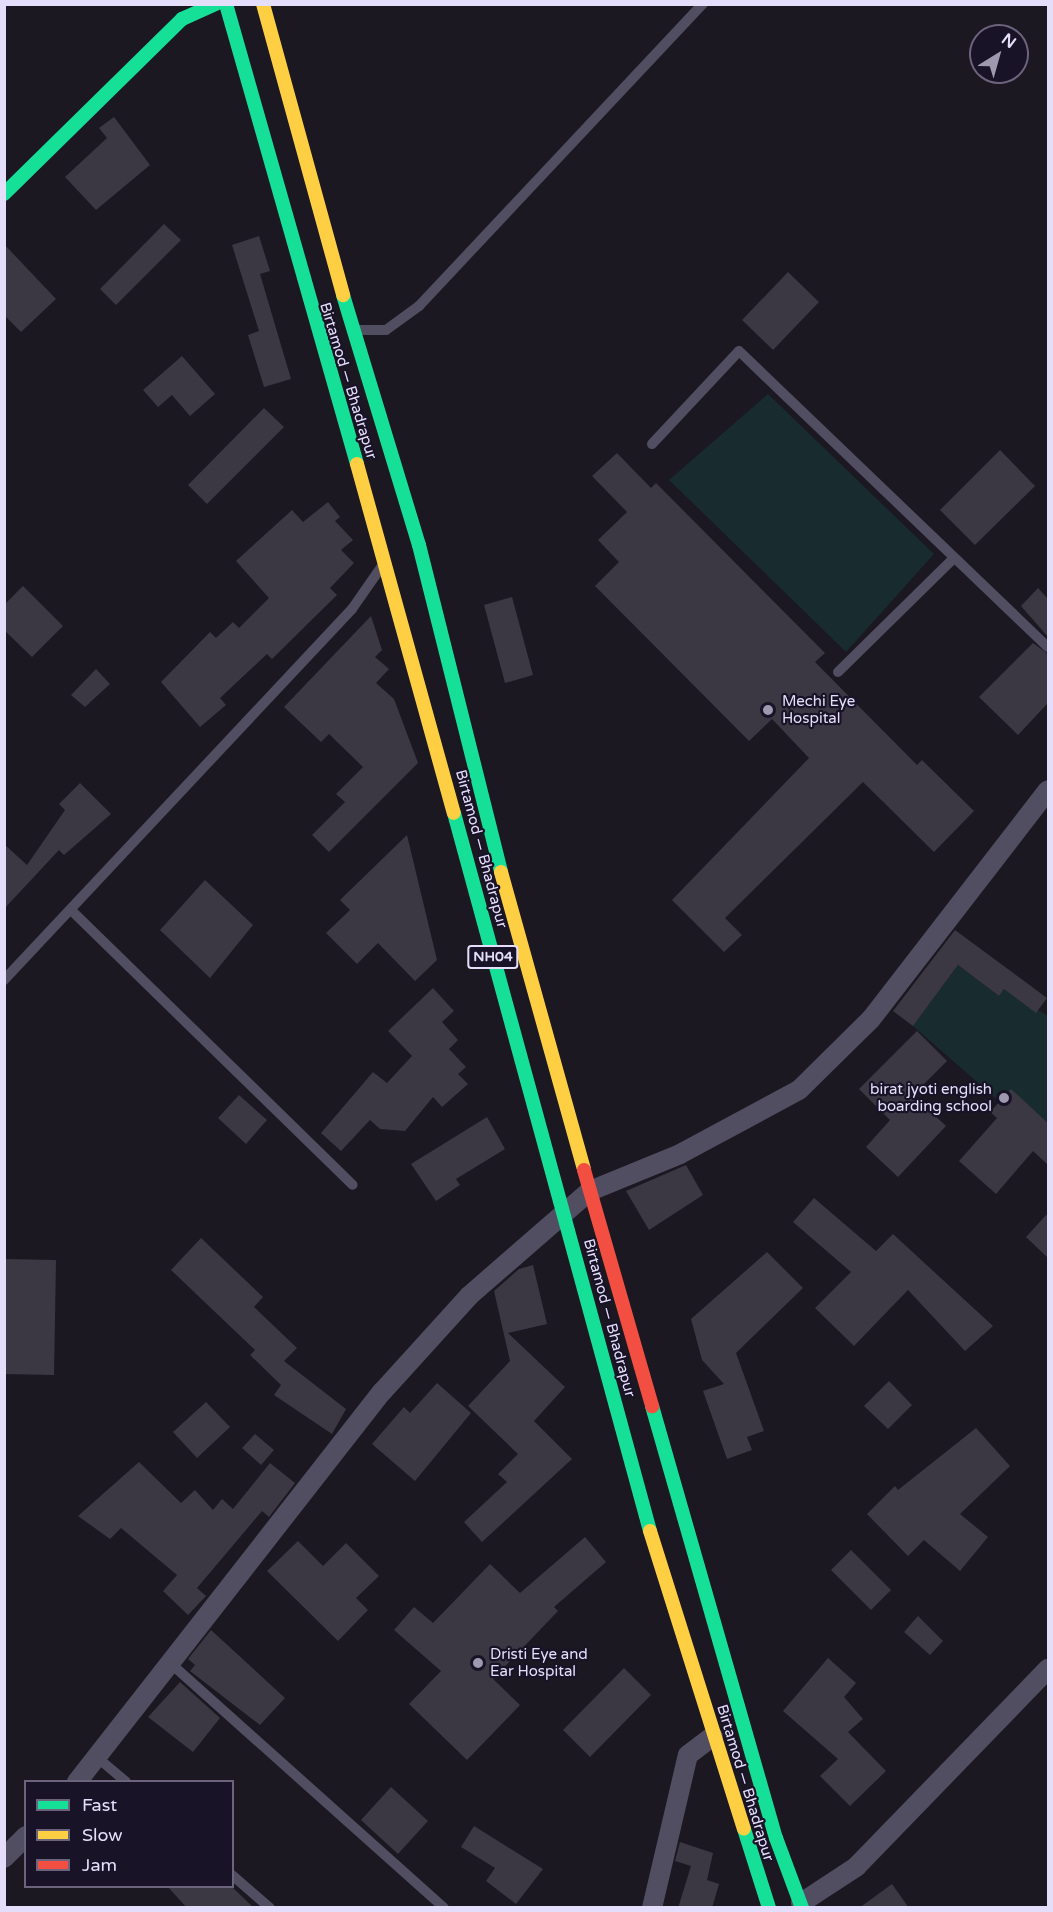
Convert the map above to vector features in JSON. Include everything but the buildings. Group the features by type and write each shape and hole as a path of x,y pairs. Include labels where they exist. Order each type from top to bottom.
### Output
{"main road":[{"path":"4,194 182,19 216,4"},
{"name":"Birtamod — Bhadrapur","path":"226,4 385,561 564,1217 694,1674 769,1908"},
{"name":"Birtamod — Bhadrapur","path":"263,4 352,330 419,545 467,748 590,1191 725,1662 802,1905"},
{"path":"437,751 467,748"},
{"path":"694,1674 725,1662"}],"street":[{"path":"79,1780 99,1759 168,1661 382,1392 469,1296 564,1217 590,1191 680,1154 799,1090 871,1019 1048,790"},
{"path":"802,1905 856,1868 1048,1669"},
{"path":"652,1908 688,1755 713,1736"},
{"path":"4,1858 24,1838"}],"lane":[{"path":"352,330 386,330 419,306 703,4"},
{"path":"652,444 739,351 953,559 1048,647"},
{"path":"838,672 953,559"},
{"path":"4,980 72,911 352,609 385,561"},
{"path":"72,911 353,1185"},
{"path":"168,1661 444,1908"},
{"path":"99,1759 124,1780"},
{"path":"234,1877 270,1908"}],"green space":[{"path":"768,394 934,554 846,652 669,480"},
{"path":"958,965 999,996 1004,989 1048,1016 1048,1123 1011,1090 1000,1102 913,1026"}],"traffic: fast":[{"path":"4,194 182,19 216,4"},
{"path":"226,4 357,464"},
{"path":"343,295 419,545 501,872"},
{"path":"454,813 650,1531"},
{"path":"652,1406 776,1838 802,1908"},
{"path":"744,1829 769,1908"}],"traffic: slow":[{"path":"263,4 343,295"},
{"path":"357,464 454,813"},
{"path":"501,872 584,1170"},
{"path":"650,1531 744,1829"}],"traffic: jam":[{"path":"584,1170 652,1406"}],"place":[{"name":"Mechi Eye Hospital","path":"768,710"},
{"name":"birat jyoti english boarding school","path":"1004,1098"},
{"name":"Dristi Eye and Ear Hospital","path":"478,1663"}]}
